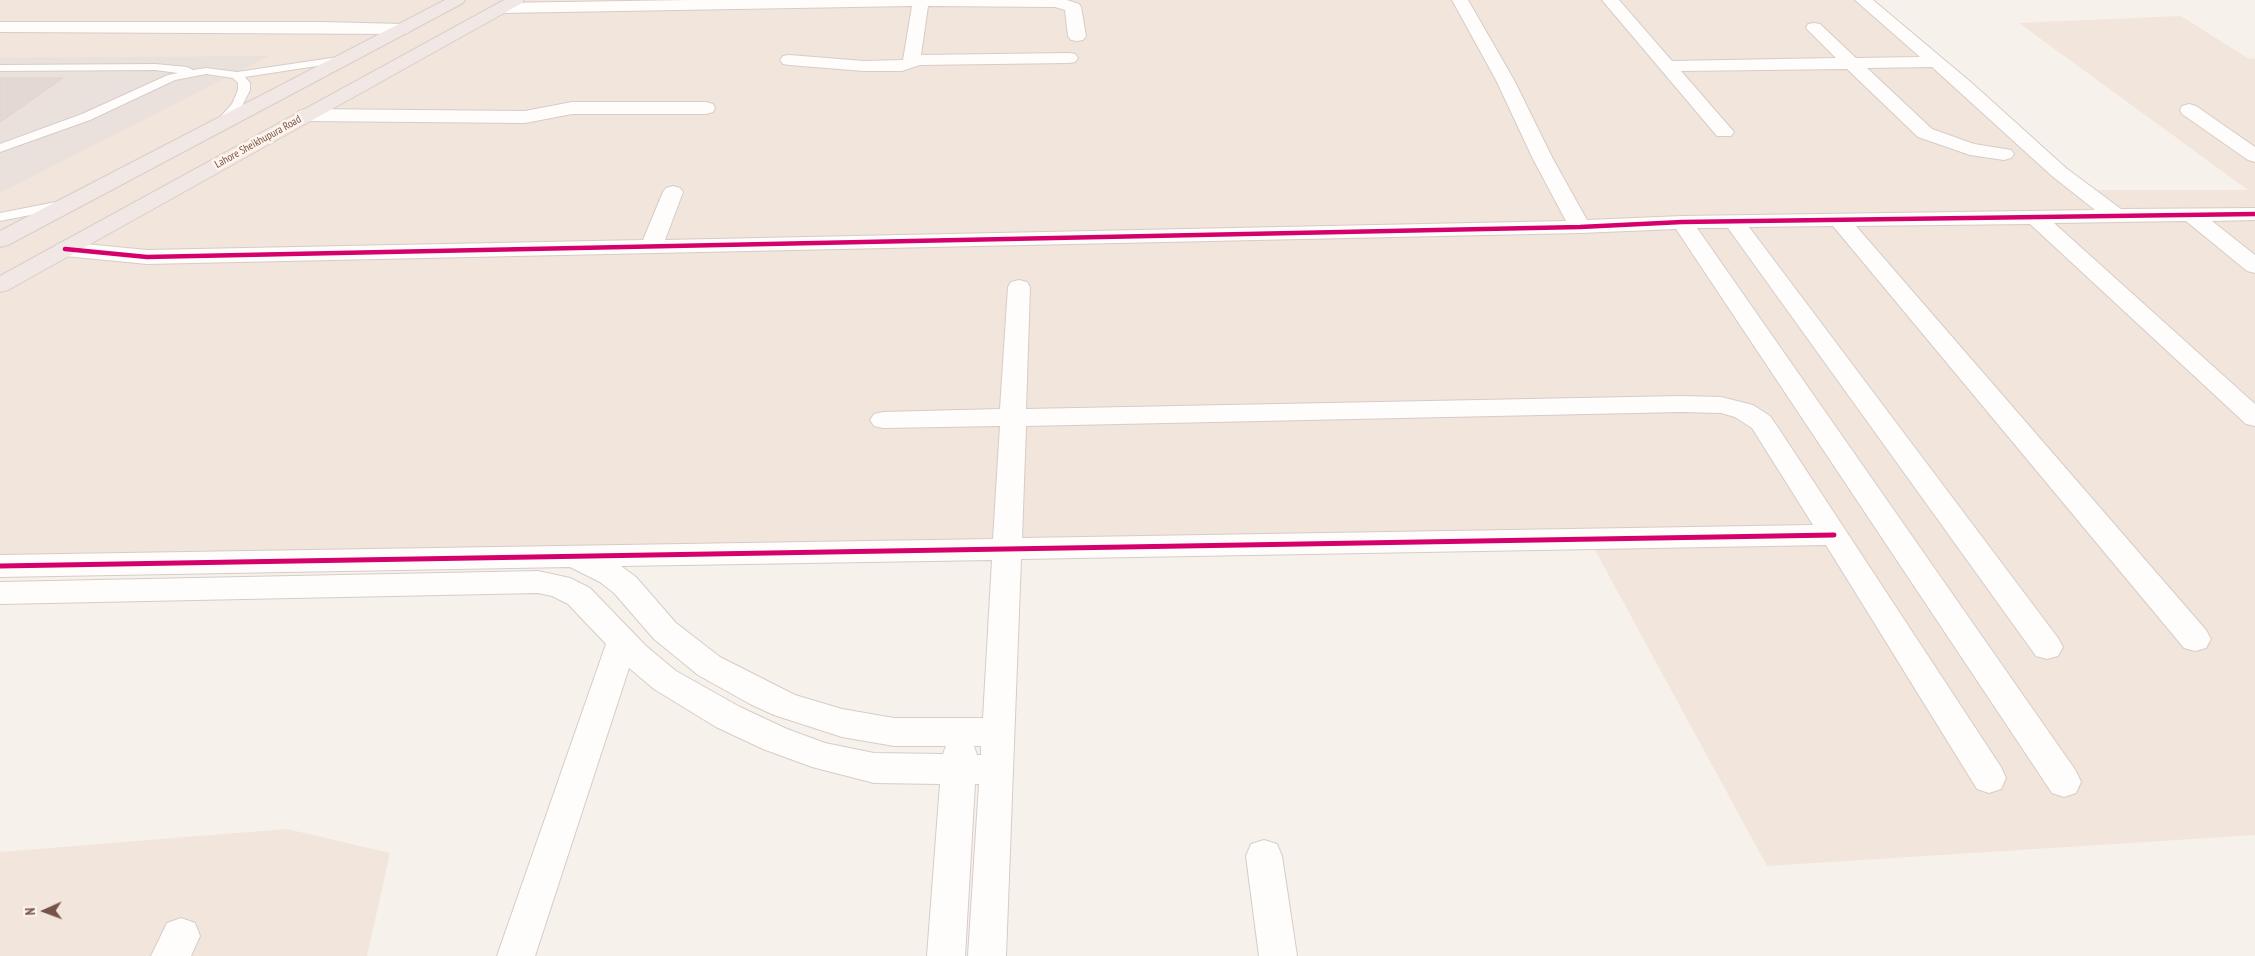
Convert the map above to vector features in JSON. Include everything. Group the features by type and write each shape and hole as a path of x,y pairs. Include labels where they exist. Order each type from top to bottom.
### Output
{"highway":[{"path":"0,240 457,0"},
{"name":"Lahore Sheikhupura Road","path":"0,285 508,4"}],"street":[{"path":"1460,0 1505,80 1543,160 1580,227"},
{"path":"1610,0 1665,66 1724,132"},
{"path":"1863,0 2059,172 2115,215"},
{"path":"911,62 921,2"},
{"path":"508,4 921,2 1067,4 1073,7 1077,36"},
{"path":"0,27 323,27 402,29"},
{"path":"1814,28 1928,135 1970,148 2004,154"},
{"path":"789,60 846,63 864,66 902,66 911,62 1069,58"},
{"path":"1665,66 1935,62"},
{"path":"306,115 525,116 572,108 706,108"},
{"path":"2189,110 2255,156"},
{"path":"650,247 673,192"},
{"path":"65,249 147,257 1580,227 1682,222 1735,223 2255,214"},
{"path":"2192,216 2255,266"},
{"path":"2035,217 2255,418"},
{"path":"1839,220 2195,639"},
{"path":"1682,222 2064,782"},
{"path":"1735,223 2047,647"},
{"path":"986,956 999,732 1019,287"},
{"path":"883,420 1013,415 1720,405 1744,411 1761,422 1989,778"},
{"path":"0,566 1834,535"},
{"path":"573,556 594,564 625,585 664,631 709,666 762,695 818,716 867,729 904,733 999,732"},
{"path":"0,593 538,582 559,586 579,596 622,642 665,680 728,717 796,748 845,763 874,768 959,771 997,770"},
{"path":"516,956 622,642"},
{"path":"946,956 961,733"},
{"path":"1264,856 1278,956"}],"lane":[{"path":"0,68 174,68 237,75 345,59"},
{"path":"0,148 86,117 167,80 197,72"},
{"path":"219,125 232,112 244,90 244,83 237,75"},
{"path":"0,217 72,203"}],"shaded area":[{"path":"0,0 1867,0 2080,190 2248,190 2019,23 2181,16 2249,59 2255,58 2255,835 1767,866 1589,539 0,566"},
{"path":"269,56 0,193 0,58"},
{"path":"287,829 390,853 367,956 0,956 0,852"}],"building":[{"path":"0,78 63,78 0,122"}],"cycle path":[{"path":"65,249 147,257 1580,227 1682,222 2255,214"},
{"path":"0,566 1834,535"}]}
